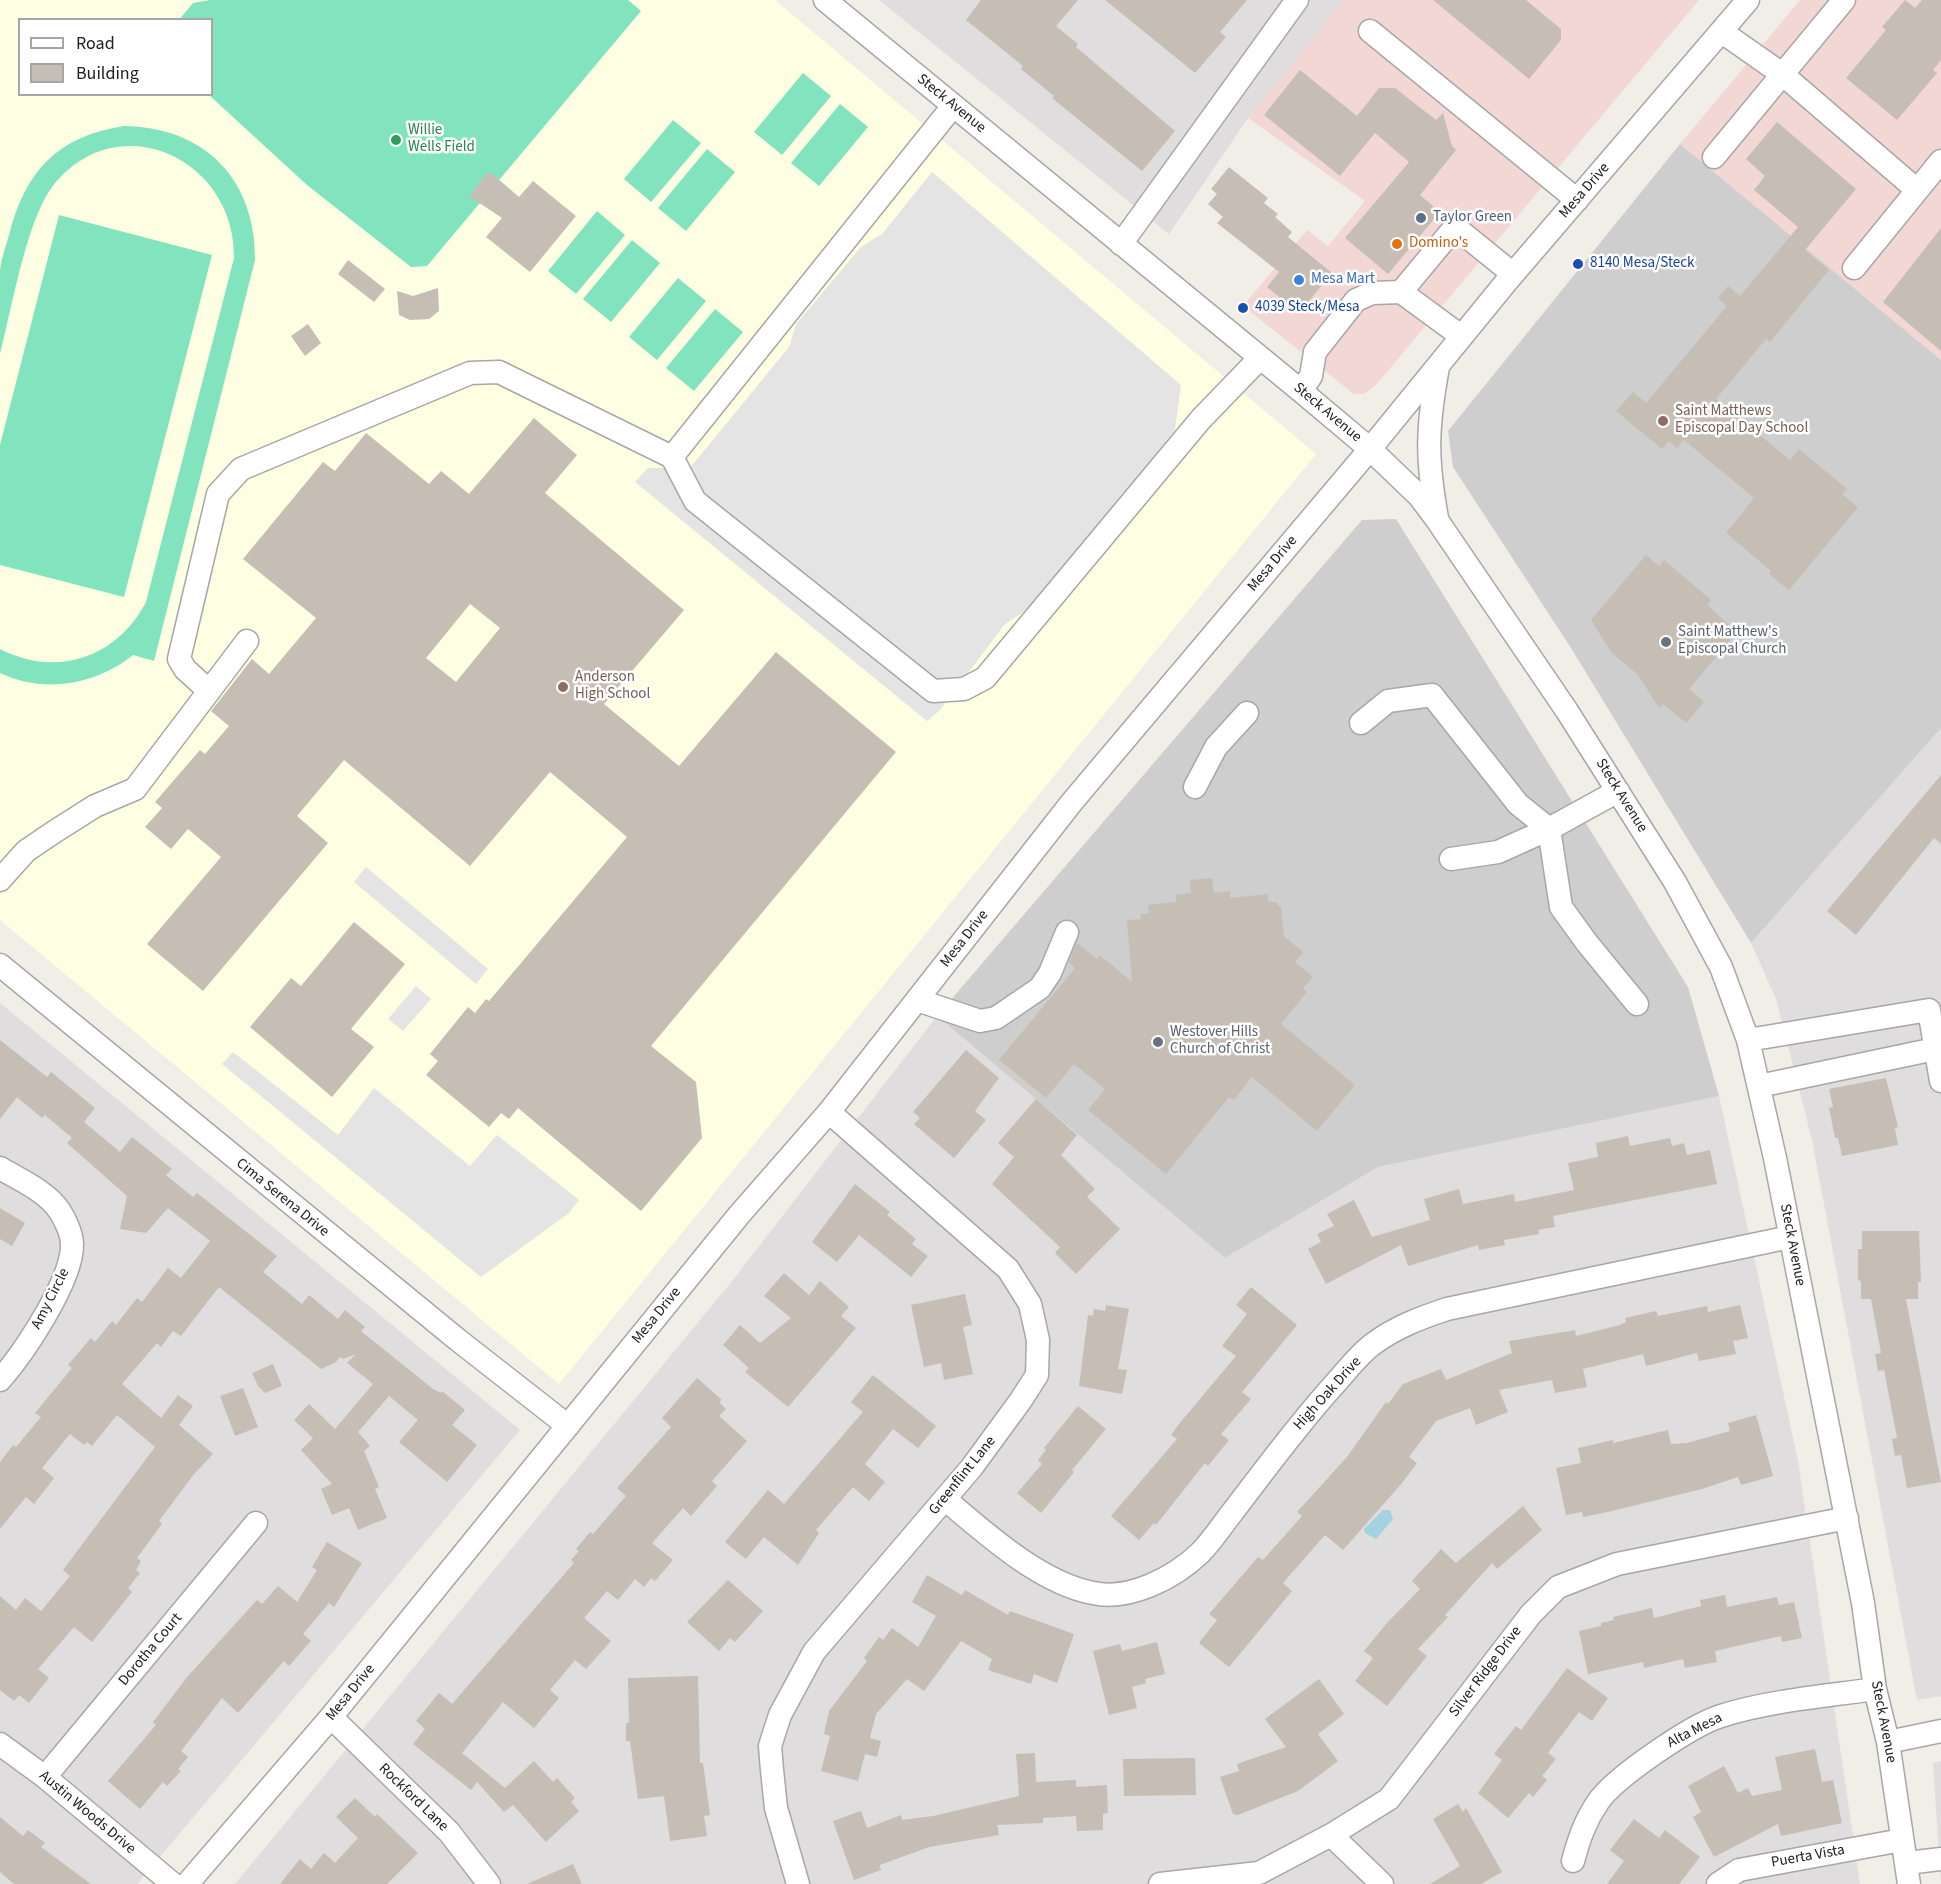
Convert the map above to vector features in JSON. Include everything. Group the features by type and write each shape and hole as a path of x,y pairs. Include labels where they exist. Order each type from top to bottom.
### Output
{"street":[{"name":"Steck Avenue","path":"825,0 1259,359 1301,391 1370,449 1419,496 1567,711 1675,882 1720,967 1748,1040 1759,1086 1847,1518 1863,1603 1875,1689 1888,1742 1908,1873"},
{"path":"1121,244 1297,0"},
{"name":"Mesa Drive","path":"187,1884 331,1718 739,1215 829,1112 1072,802 1370,449 1513,274 1748,0"},
{"path":"1714,157 1844,0"},
{"path":"1370,31 1576,200"},
{"path":"1722,32 1782,74 1917,190"},
{"path":"672,457 954,106"},
{"path":"1854,268 1941,161"},
{"path":"1401,292 1455,227 1513,274"},
{"path":"1301,391 1311,376 1315,352 1356,300 1372,293 1401,292 1461,336"},
{"path":"209,691 185,669 179,658 218,494 241,469 470,373 499,372 672,457 695,501 933,691 964,689 985,678 1201,419 1259,359"},
{"path":"1437,520 1427,447 1430,412 1439,364"},
{"path":"0,880 26,851 54,832 95,806 135,789 247,641"},
{"path":"1361,723 1388,701 1432,695 1518,804 1549,829 1561,907 1637,1004"},
{"path":"1195,787 1216,747 1247,712"},
{"path":"1451,859 1498,852 1549,829 1618,791"},
{"path":"917,1000 980,1022 996,1018 1040,988 1067,932"},
{"name":"Cima Serena Drive","path":"0,965 458,1340 568,1426"},
{"path":"1748,1040 1929,1010 1941,1081"},
{"path":"1759,1086 1935,1049"},
{"name":"Greenflint Lane","path":"798,1884 776,1808 770,1746 780,1715 814,1652 945,1499 995,1436 1037,1375 1038,1340 1030,1304 1008,1269 978,1240 829,1112"},
{"name":"Amy Circle","path":"0,1168 48,1198 60,1211 72,1244 63,1279 44,1317 0,1380"},
{"name":"High Oak Drive","path":"945,1499 993,1539 1070,1587 1095,1594 1121,1594 1168,1578 1200,1553 1302,1421 1339,1379 1372,1345 1405,1324 1447,1309 1790,1236"},
{"name":"Silver Ridge Drive","path":"1160,1884 1259,1873 1331,1835 1389,1799 1531,1614 1558,1587 1617,1564 1847,1518"},
{"name":"Dorotha Court","path":"45,1777 256,1523"},
{"name":"Alta Mesa","path":"1573,1861 1581,1829 1599,1799 1656,1751 1720,1716 1793,1701 1875,1689"},
{"name":"Rockford Lane","path":"331,1718 449,1832 489,1884"},
{"path":"1888,1742 1941,1731"},
{"name":"Austin Woods Drive","path":"0,1744 45,1777 173,1884"},
{"path":"1331,1835 1382,1884"},
{"name":"Puerta Vista","path":"1718,1884 1739,1870 1902,1840"},
{"path":"1908,1873 1941,1858"}],"shaded area":[{"name":"Anderson High School","path":"0,0 775,0 1316,454 559,1384 0,920"},
{"path":"879,0 1344,0 1248,118 1169,234"},
{"path":"1344,0 1699,0 1376,385 1364,394 1354,394 1243,306 1307,230 1328,246 1365,201 1248,118"},
{"path":"1800,0 1941,0 1941,360 1680,144"},
{"path":"1680,144 1941,360 1941,728 1751,943 1571,648 1453,467 1448,431"},
{"path":"932,172 1181,385 1175,430 1041,601 1005,624 940,710 927,721 635,482 648,468 690,468 789,347 796,324 861,247 882,234"},
{"path":"1396,519 1688,987 1719,1096 1378,1167 1225,1258 937,1016 1362,520"},
{"path":"1941,728 1941,1696 1917,1700 1812,1140 1776,999 1751,943"},
{"path":"366,867 488,969 476,984 354,882"},
{"path":"416,986 431,999 403,1031 388,1019"},
{"path":"0,1003 520,1430 137,1884 0,1884"},
{"path":"937,1016 1225,1258 1378,1167 1719,1096 1798,1461 1860,1884 235,1884 733,1280"},
{"path":"233,1052 338,1135 374,1088 470,1166 497,1135 579,1200 569,1213 481,1277 222,1064"},
{"path":"1941,1761 1941,1884 1933,1763"}],"green space":[{"name":"Willie Wells Field","path":"210,0 628,0 641,11 427,266 411,267 307,185 210,96 213,96 213,18 181,18 193,3"},
{"path":"803,73 831,96 782,155 754,132"},
{"path":"840,104 868,127 819,186 791,163"},
{"path":"673,120 701,143 651,202 624,179"},
{"path":"124,126 153,129 179,136 201,148 220,163 235,183 246,205 253,231 255,260 154,661 133,655 103,673 86,679 69,683 34,683 0,673 0,649 21,658 42,662 63,662 83,657 102,649 119,637 134,621 146,602 234,258 230,224 216,194 196,171 170,155 142,147 112,148 83,159 56,182 37,216 22,264 0,354 0,271 16,212 24,192 48,160 63,148 80,138"},
{"path":"707,149 735,172 686,231 658,208"},
{"path":"597,211 625,235 576,294 548,271"},
{"path":"59,215 212,255 124,597 0,565 0,445"},
{"path":"632,240 660,263 611,322 583,299"},
{"path":"678,278 706,301 657,360 629,337"},
{"path":"715,309 743,332 694,391 666,368"}],"water":[{"path":"1383,1510 1390,1510 1393,1519 1376,1539 1365,1533 1364,1529"}],"building":[{"path":"981,0 1078,0 1056,26 1078,44 1076,47 1175,131 1142,171 1052,98 1054,96 1021,69 1023,66 966,20"},
{"path":"1105,0 1247,0 1220,32 1226,37 1195,73"},
{"path":"1433,0 1526,0 1561,29 1561,40 1529,79"},
{"path":"1905,0 1915,8 1922,0 1941,0 1941,60 1933,70 1937,73 1897,120 1846,78 1886,30 1882,27"},
{"path":"1300,70 1357,116 1379,88 1395,88 1436,120 1443,113 1452,146 1456,150 1420,195 1440,212 1388,274 1345,238 1409,162 1375,133 1340,176 1264,115"},
{"name":"Saint Matthews Episcopal Day School","path":"1777,122 1856,189 1805,250 1829,270 1770,342 1766,339 1716,399 1790,460 1799,449 1847,489 1842,494 1858,507 1789,590 1769,574 1771,571 1726,533 1754,498 1684,440 1677,448 1669,441 1662,449 1616,411 1633,392 1646,403 1727,306 1718,298 1728,286 1740,296 1798,227 1754,190 1765,176 1746,159"},
{"path":"1229,167 1268,198 1264,203 1278,214 1275,217 1292,232 1288,237 1332,273 1299,313 1267,287 1279,272 1217,223 1223,217 1208,204 1217,194 1211,189"},
{"path":"489,171 519,197 533,181 576,216 530,272 486,237 502,218 469,196"},
{"path":"1941,228 1941,351 1883,302"},
{"path":"348,260 385,289 374,302 338,274"},
{"path":"438,288 439,311 429,319 410,320 399,315 397,291 413,296"},
{"path":"308,324 321,343 305,356 291,336"},
{"path":"534,418 577,455 545,493 684,610 604,704 679,766 776,652 896,752 651,1046 696,1082 702,1138 641,1211 518,1108 509,1119 501,1113 489,1127 426,1075 438,1061 430,1054 468,1007 475,1013 486,999 489,1001 627,837 550,772 470,866 344,760 297,816 328,843 203,991 147,944 221,857 188,829 171,849 145,827 162,808 155,802 200,750 205,754 229,726 211,711 252,659 269,674 316,618 243,559 323,462 335,471 366,433 429,484 441,471 469,494","holes":["470,604 500,628 456,682 426,658"]},
{"name":"Saint Matthew's Episcopal Church","path":"1646,555 1659,566 1664,560 1711,600 1707,605 1737,632 1689,689 1704,702 1686,723 1663,704 1659,708 1638,675 1611,652 1591,620"},
{"path":"1941,775 1941,844 1934,838 1856,935 1827,911"},
{"name":"Westover Hills Church of Christ","path":"1212,878 1214,893 1230,891 1230,898 1268,894 1268,902 1277,902 1278,906 1281,906 1284,936 1303,952 1295,962 1313,977 1303,988 1307,992 1281,1024 1355,1085 1317,1131 1252,1077 1234,1100 1229,1097 1166,1174 1088,1110 1105,1089 1074,1064 1046,1098 999,1060 1075,968 1069,962 1077,943 1097,959 1100,955 1132,982 1127,920 1141,919 1140,914 1149,914 1148,905 1176,902 1176,895 1191,893 1190,880"},
{"path":"354,922 405,964 351,1029 374,1047 332,1097 250,1027 291,978 301,986"},
{"path":"0,1040 47,1077 51,1072 95,1108 84,1122 120,1152 132,1137 172,1169 166,1175 193,1197 197,1193 277,1256 263,1272 302,1304 309,1295 338,1319 345,1310 365,1327 361,1331 433,1389 441,1393 442,1391 465,1410 452,1425 477,1445 447,1482 399,1442 418,1420 389,1396 358,1432 370,1446 364,1451 379,1487 375,1489 387,1518 358,1530 349,1508 332,1515 321,1489 332,1484 301,1450 313,1438 294,1420 309,1404 335,1429 373,1384 347,1363 356,1354 343,1359 340,1357 336,1362 321,1369 219,1287 181,1336 173,1331 161,1347 157,1343 122,1384 161,1418 178,1395 193,1406 179,1425 213,1454 194,1474 159,1521 162,1524 137,1558 141,1561 136,1570 140,1573 128,1588 132,1592 92,1642 74,1627 38,1669 49,1678 29,1703 19,1695 14,1701 0,1690 0,1596 16,1610 25,1598 41,1611 70,1576 63,1570 155,1447 117,1415 92,1446 87,1442 84,1445 70,1434 42,1468 54,1478 34,1504 26,1497 0,1529 0,1462 13,1445 16,1447 41,1417 35,1413 72,1368 68,1365 91,1338 95,1342 112,1321 116,1325 137,1298 142,1302 168,1268 181,1278 210,1241 168,1208 146,1233 120,1229 127,1196 67,1143 72,1138 45,1115 42,1118 17,1097 0,1119"},
{"path":"966,1050 999,1078 975,1111 986,1120 954,1158 914,1124 920,1118 913,1112"},
{"path":"1886,1078 1898,1127 1895,1128 1898,1145 1842,1156 1838,1138 1835,1138 1829,1108 1833,1107 1829,1089"},
{"path":"1036,1099 1077,1135 1061,1155 1095,1189 1087,1197 1120,1229 1076,1274 1055,1253 1060,1247 992,1184 1014,1157 998,1143"},
{"path":"1628,1136 1630,1146 1670,1138 1672,1146 1684,1143 1687,1155 1710,1150 1717,1184 1553,1216 1555,1227 1538,1230 1539,1234 1504,1240 1505,1245 1479,1250 1478,1245 1408,1266 1401,1245 1326,1284 1308,1249 1321,1242 1317,1234 1334,1226 1327,1214 1354,1200 1372,1237 1430,1220 1424,1199 1459,1189 1463,1204 1514,1194 1515,1202 1574,1190 1568,1163 1598,1157 1596,1143"},
{"path":"855,1184 890,1212 887,1215 916,1239 912,1244 928,1256 911,1277 859,1235 837,1262 812,1242"},
{"path":"0,1208 25,1223 12,1246 0,1239"},
{"path":"1862,1231 1919,1231 1921,1282 1918,1282 1918,1299 1906,1299 1941,1482 1907,1488 1901,1455 1895,1456 1892,1439 1897,1438 1884,1370 1878,1371 1875,1354 1881,1353 1871,1299 1861,1299 1861,1281 1858,1280 1858,1249 1862,1249"},
{"path":"784,1273 809,1295 820,1281 849,1307 841,1316 856,1328 788,1407 745,1372 749,1368 723,1345 740,1325 760,1343 791,1318 764,1296"},
{"path":"1251,1287 1297,1325 1242,1392 1251,1399 1221,1434 1229,1440 1208,1466 1205,1463 1156,1525 1154,1523 1139,1540 1111,1516 1177,1439 1171,1435 1236,1356 1222,1346 1247,1314 1236,1305"},
{"path":"965,1294 972,1325 963,1327 973,1374 944,1380 941,1363 924,1367 911,1305"},
{"path":"1106,1305 1129,1309 1118,1369 1127,1370 1122,1394 1079,1386 1088,1315 1093,1316 1094,1309 1105,1311"},
{"path":"1740,1305 1748,1338 1733,1341 1736,1354 1699,1361 1697,1353 1646,1366 1643,1354 1583,1369 1587,1387 1555,1393 1552,1380 1499,1390 1508,1412 1476,1425 1470,1408 1436,1421 1409,1457 1417,1463 1402,1483 1343,1550 1325,1535 1283,1583 1292,1591 1229,1667 1199,1643 1217,1620 1209,1614 1258,1557 1263,1560 1302,1516 1297,1512 1347,1457 1386,1402 1388,1404 1403,1384 1441,1369 1446,1380 1512,1353 1509,1341 1575,1330 1576,1336 1620,1325 1626,1322 1625,1318 1656,1311 1658,1316 1707,1306 1708,1312"},
{"path":"273,1364 282,1386 265,1393 258,1386 252,1373"},
{"path":"873,1375 936,1426 918,1448 893,1429 865,1464 885,1482 869,1501 853,1487 816,1530 819,1533 798,1565 764,1537 746,1559 725,1542 768,1490 784,1504 863,1412 851,1402"},
{"path":"697,1378 722,1400 719,1402 726,1409 719,1416 747,1441 712,1481 717,1486 691,1516 683,1508 652,1543 673,1560 655,1581 651,1578 644,1587 635,1579 618,1600 607,1591 584,1618 611,1641 586,1669 575,1660 550,1690 559,1698 534,1728 503,1702 462,1753 505,1788 534,1761 553,1782 557,1778 575,1798 571,1802 579,1811 546,1842 513,1805 504,1812 477,1782 471,1790 413,1744 425,1729 416,1721 439,1693 452,1704 574,1563 571,1560 579,1551 576,1549 590,1532 593,1534 626,1496 617,1488 671,1427 662,1418"},
{"path":"243,1388 258,1427 235,1436 220,1396"},
{"path":"1078,1406 1106,1429 1041,1513 1017,1493 1042,1464 1038,1460 1046,1450 1044,1448"},
{"path":"1756,1415 1773,1476 1741,1485 1738,1477 1702,1489 1612,1511 1583,1517 1582,1512 1566,1515 1556,1468 1581,1463 1578,1448 1613,1440 1613,1443 1668,1430 1671,1444 1687,1443 1730,1431 1728,1423"},
{"path":"1523,1506 1542,1530 1497,1569 1492,1563 1445,1615 1448,1617 1418,1649 1427,1656 1387,1706 1355,1681 1373,1658 1364,1651 1420,1589 1412,1581 1441,1549 1456,1563"},
{"path":"327,1542 362,1563 334,1607 329,1603 303,1634 311,1641 289,1666 284,1661 238,1713 222,1698 181,1751 188,1757 178,1769 181,1771 167,1786 163,1782 140,1809 108,1781 156,1725 153,1722 188,1676 257,1600 262,1604 278,1586 297,1602 317,1570 312,1567"},
{"path":"927,1575 962,1595 965,1590 1008,1615 1010,1611 1074,1634 1057,1683 1034,1674 1031,1684 988,1670 992,1659 961,1641 924,1691 907,1679 876,1714 870,1738 881,1741 877,1757 865,1754 858,1781 821,1771 830,1736 824,1734 829,1711 867,1661 864,1658 879,1637 883,1640 892,1628 918,1647 936,1616 912,1602"},
{"path":"728,1580 763,1611 735,1642 730,1638 719,1651 687,1622"},
{"path":"1725,1595 1727,1607 1777,1597 1779,1605 1794,1602 1802,1638 1782,1642 1781,1636 1715,1651 1717,1662 1685,1668 1683,1659 1644,1668 1643,1662 1588,1674 1579,1631 1601,1626 1601,1623 1614,1620 1613,1617 1652,1608 1654,1618 1701,1606 1700,1600"},
{"path":"1157,1642 1165,1674 1145,1679 1146,1683 1132,1687 1137,1708 1109,1715 1093,1651 1120,1644 1122,1651"},
{"path":"1567,1668 1608,1698 1592,1721 1579,1712 1548,1753 1556,1759 1542,1776 1547,1780 1533,1797 1529,1793 1508,1818 1478,1793 1502,1760 1494,1754 1516,1726 1521,1730"},
{"path":"698,1676 700,1763 703,1763 710,1815 704,1816 707,1836 670,1841 664,1796 638,1799 630,1741 626,1741 626,1723 629,1723 628,1678"},
{"path":"1319,1679 1344,1714 1318,1734 1338,1761 1298,1791 1238,1815 1233,1814 1220,1777 1239,1771 1237,1764 1286,1747 1265,1719"},
{"path":"1815,1749 1822,1782 1833,1780 1842,1823 1781,1836 1778,1824 1714,1857 1693,1817 1701,1812 1688,1786 1724,1766 1738,1793 1748,1788 1752,1796 1782,1790 1775,1757"},
{"path":"1035,1753 1036,1782 1076,1780 1076,1787 1107,1785 1108,1813 1103,1814 1103,1830 1077,1831 1076,1816 1043,1818 1043,1823 997,1825 999,1835 929,1847 880,1865 881,1870 854,1880 833,1821 861,1811 867,1828 901,1815 902,1820 933,1816 1019,1796 1016,1754"},
{"path":"1195,1758 1196,1795 1124,1796 1123,1759"},
{"path":"355,1798 375,1817 377,1814 418,1853 387,1884 280,1884 300,1859 311,1869 324,1853 335,1863 358,1838 336,1817"},
{"path":"1458,1804 1463,1812 1466,1808 1502,1872 1481,1884 1430,1884 1460,1866 1433,1819"},
{"path":"0,1817 23,1836 28,1830 45,1843 41,1847 91,1884 14,1884 0,1872"},
{"path":"1634,1819 1659,1838 1665,1830 1700,1857 1679,1884 1607,1884 1624,1861 1610,1850"},
{"path":"573,1864 582,1884 527,1884"}],"place":[{"name":"Willie Wells Field","path":"396,140"},
{"name":"Taylor Green","path":"1421,218"},
{"name":"Domino's","path":"1397,244"},
{"name":"8140 Mesa/Steck","path":"1578,264"},
{"name":"Mesa Mart","path":"1299,280"},
{"name":"4039 Steck/Mesa","path":"1243,308"},
{"name":"Saint Matthews Episcopal Day School","path":"1663,421"},
{"name":"Saint Matthew's Episcopal Church","path":"1666,642"},
{"name":"Anderson High School","path":"563,687"},
{"name":"Westover Hills Church of Christ","path":"1158,1042"}]}
